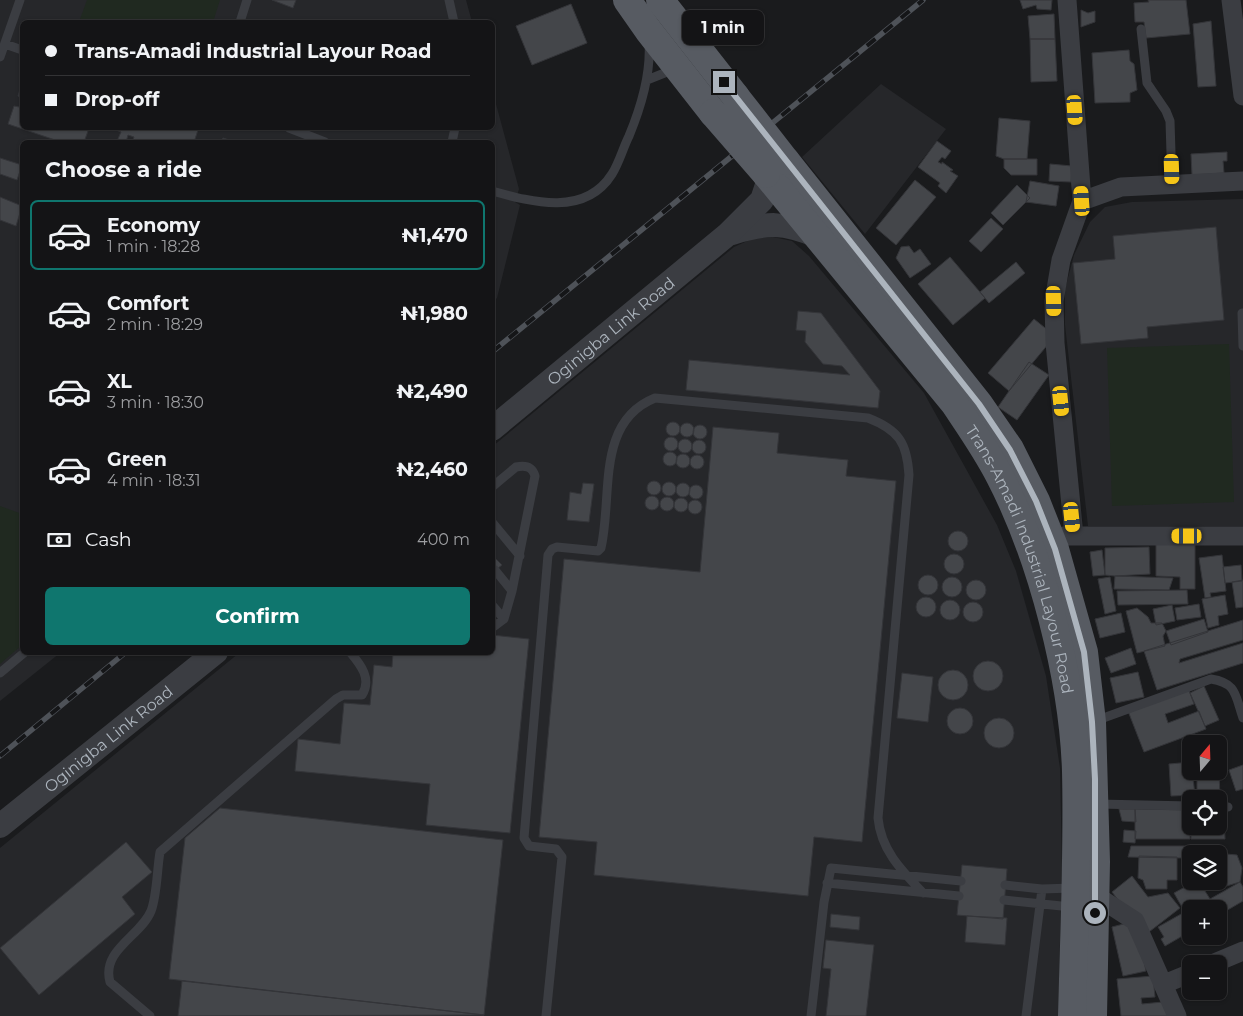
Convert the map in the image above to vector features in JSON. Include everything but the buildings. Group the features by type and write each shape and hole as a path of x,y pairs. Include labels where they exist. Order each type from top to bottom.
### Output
{"main road":[{"path":"628,0 648,30 713,112 774,171"},
{"path":"660,0 736,97 774,171"},
{"name":"Trans-Amadi Industrial Layour Road","path":"774,171 817,236 954,403 979,440 1000,477 1018,516 1052,622 1070,714 1076,770 1082,897 1093,1016"},
{"name":"Trans-Amadi Industrial Layour Road","path":"774,171 979,404 1010,450 1036,501 1062,536 1084,652 1092,722 1095,804 1082,897 1072,1016"}],"street":[{"path":"1067,0 1082,201 1061,260 1054,301 1062,536 1243,536"},
{"path":"1231,0 1243,96"},
{"name":"Oginigba Link Road","path":"495,427 728,234 762,200 774,171"},
{"path":"1082,201 1121,187 1243,181"},
{"path":"728,234 751,227 776,224 817,236"},
{"name":"Oginigba Link Road","path":"0,826 212,655"},
{"path":"1082,897 1135,922 1177,1016"},
{"path":"1227,958 1243,951"},
{"path":"1164,984 1182,977"}],"lane":[{"path":"0,57 20,0"},
{"path":"241,20 247,0"},
{"path":"449,0 454,20"},
{"path":"1141,29 1147,83 1166,111 1170,121 1172,185"},
{"path":"495,192 546,204 582,199 597,191 612,174 633,126 647,80 648,30"},
{"path":"5,44 20,49"},
{"path":"647,80 667,72 681,73"},
{"path":"294,130 320,140"},
{"path":"1242,313 1243,346"},
{"path":"546,1016 562,857 556,849 529,846 524,838 547,560 552,548 557,546 598,551 601,548 609,463 617,433 643,402 655,398 868,418 882,424 902,442 908,454 909,475 878,818 883,842 893,859 923,893"},
{"path":"495,484 516,467 529,467 535,476 512,591 504,619 495,626"},
{"path":"495,526 520,556"},
{"path":"495,570 512,591"},
{"path":"495,608 504,619"},
{"path":"0,673 21,655"},
{"path":"150,1016 110,982 108,974 118,950 152,910 160,852 336,699 343,695 362,695 365,690 366,677 353,655"},
{"path":"1092,722 1210,679 1225,682 1232,686 1243,718"},
{"path":"1095,804 1182,806"},
{"path":"811,1016 827,883 831,868 961,881"},
{"path":"827,883 959,896"},
{"path":"1006,885 1042,889 1082,897"},
{"path":"1026,1016 1042,889"},
{"path":"1004,900 1040,904 1082,897"}],"shaded area":[{"path":"0,0 466,0 471,20 20,20 20,130 495,130 495,100 519,189 515,202 520,205 495,300 495,140 20,140 20,655 58,655 0,701"},
{"path":"87,0 220,0 214,20 80,20"},
{"path":"881,84 946,129 865,234 802,157"},
{"path":"1243,199 1243,526 1088,526 1065,325 1065,289 1074,255 1090,222 1105,207 1132,202"},
{"path":"773,237 792,241 809,256 924,393 997,525 1016,571 1046,676 1060,768 1062,867 1058,1016 0,1016 0,848 237,655 495,655 495,444 734,247 754,238"},
{"path":"1229,344 1234,502 1112,506 1107,348"},
{"path":"0,506 20,513 20,647 0,664"}],"railway":[{"path":"495,350 923,0"},
{"path":"0,756 122,655"}],"route":[{"path":"724,82 979,404 1010,450 1036,501 1055,549 1084,652 1092,722 1095,779 1095,913"}]}
